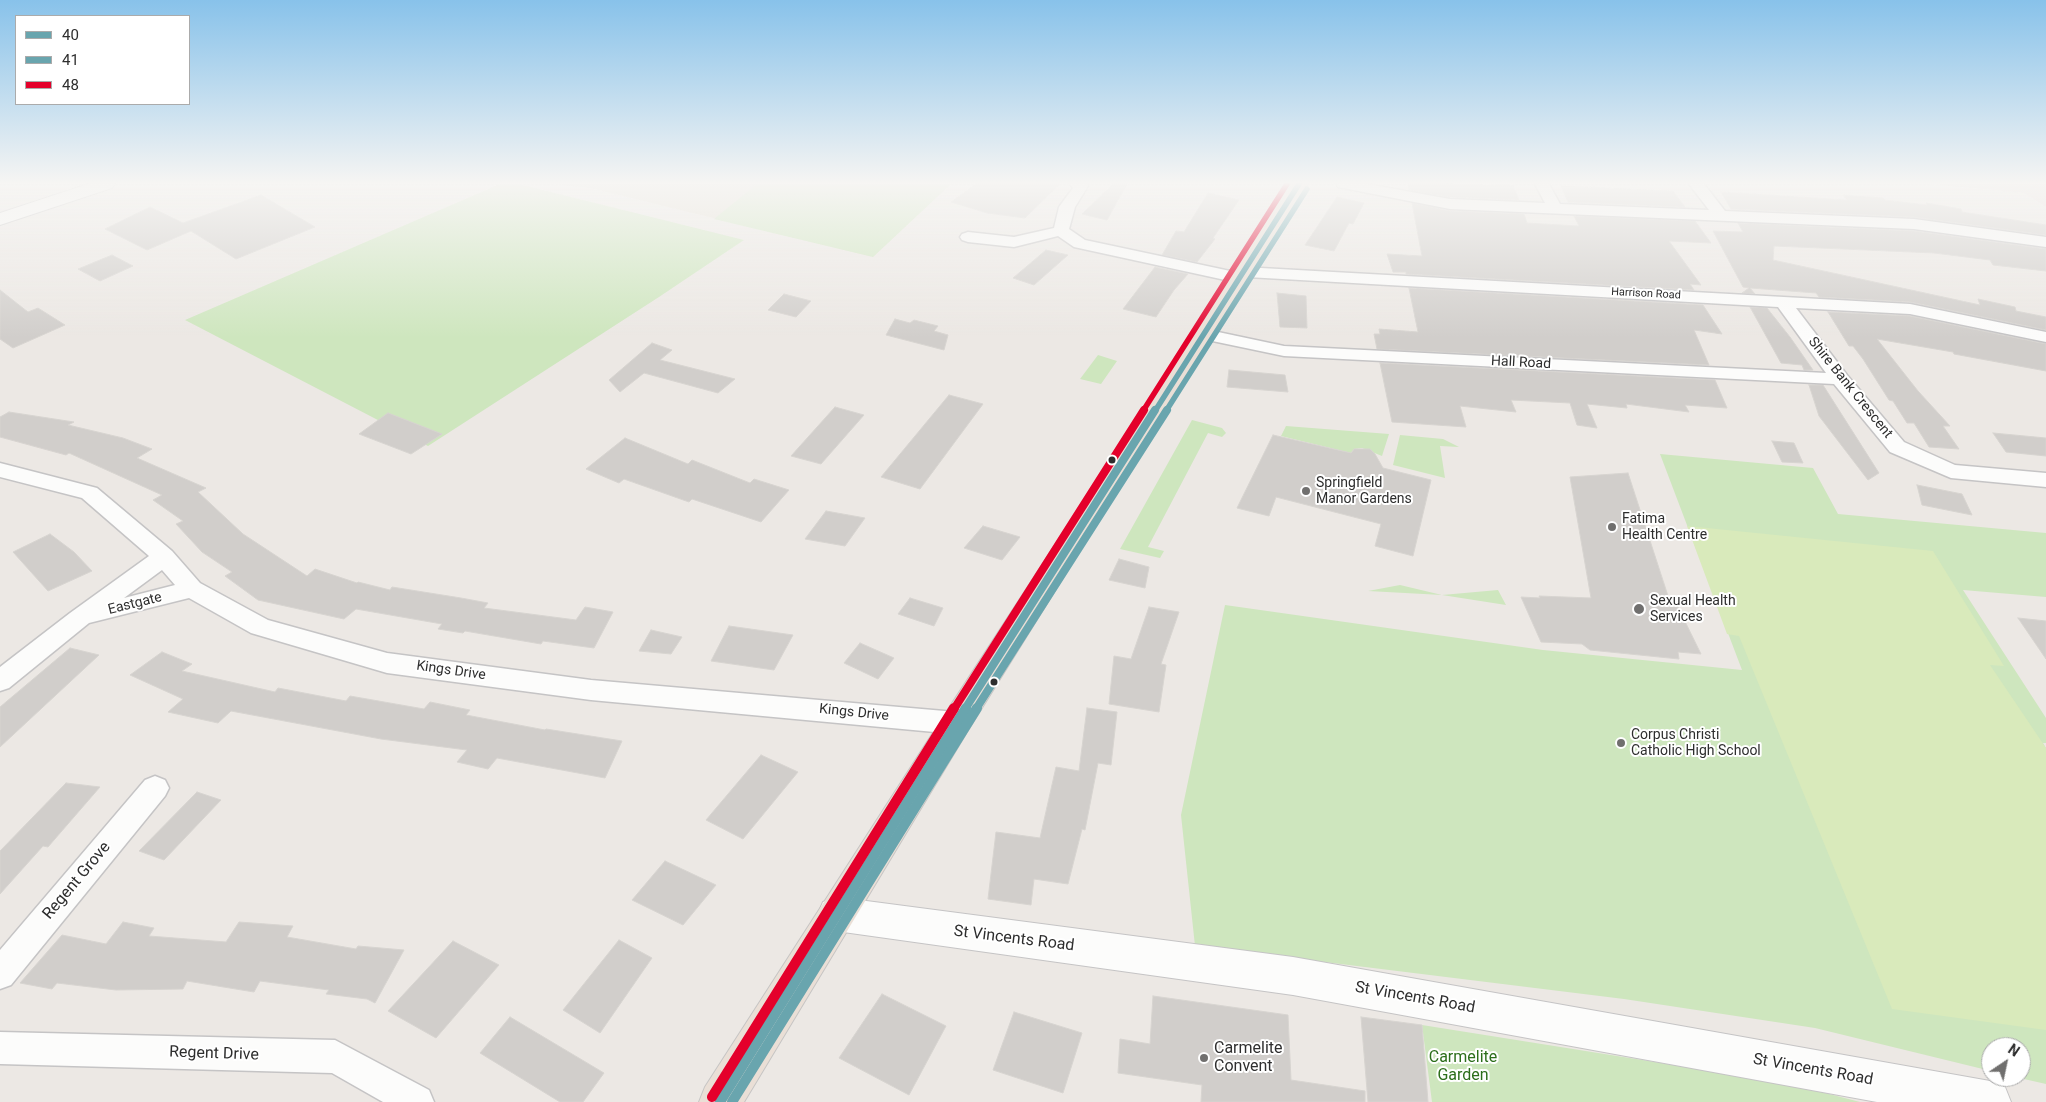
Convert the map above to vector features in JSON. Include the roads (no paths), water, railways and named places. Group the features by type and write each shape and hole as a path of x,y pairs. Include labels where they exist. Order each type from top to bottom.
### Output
{"highway":[{"path":"720,1102 956,723 1266,235"}],"street":[{"path":"968,237 1014,242 1042,235"},
{"name":"Harrison Road","path":"1067,235 1080,244 1241,275 1910,309 2046,337"},
{"path":"1998,235 2046,242"},
{"name":"Shire Bank Crescent","path":"1782,302 1840,379 1897,447 1951,471 2046,480"},
{"name":"Hall Road","path":"1204,334 1284,351 1840,379"},
{"name":"Kings Drive","path":"0,470 89,493 164,557 192,589 260,627 387,663 592,690 956,723"},
{"name":"Eastgate","path":"0,681 78,619 164,557"},
{"name":"Eastgate","path":"78,619 192,589"},
{"name":"Regent Grove","path":"0,974 155,788"},
{"name":"St Vincents Road","path":"836,914 1293,976 1990,1102"},
{"name":"Regent Drive","path":"0,1048 335,1057 417,1102"}],"place":[{"name":"Springfield Manor Gardens","path":"1306,491"},
{"name":"Fatima Health Centre","path":"1612,527"},
{"name":"Sexual Health Services","path":"1639,609"},
{"name":"Corpus Christi Catholic High School","path":"1621,743"},
{"name":"Carmelite Convent","path":"1204,1058"}],"park label":[{"name":"Carmelite Garden","path":"1463,1067"}]}
